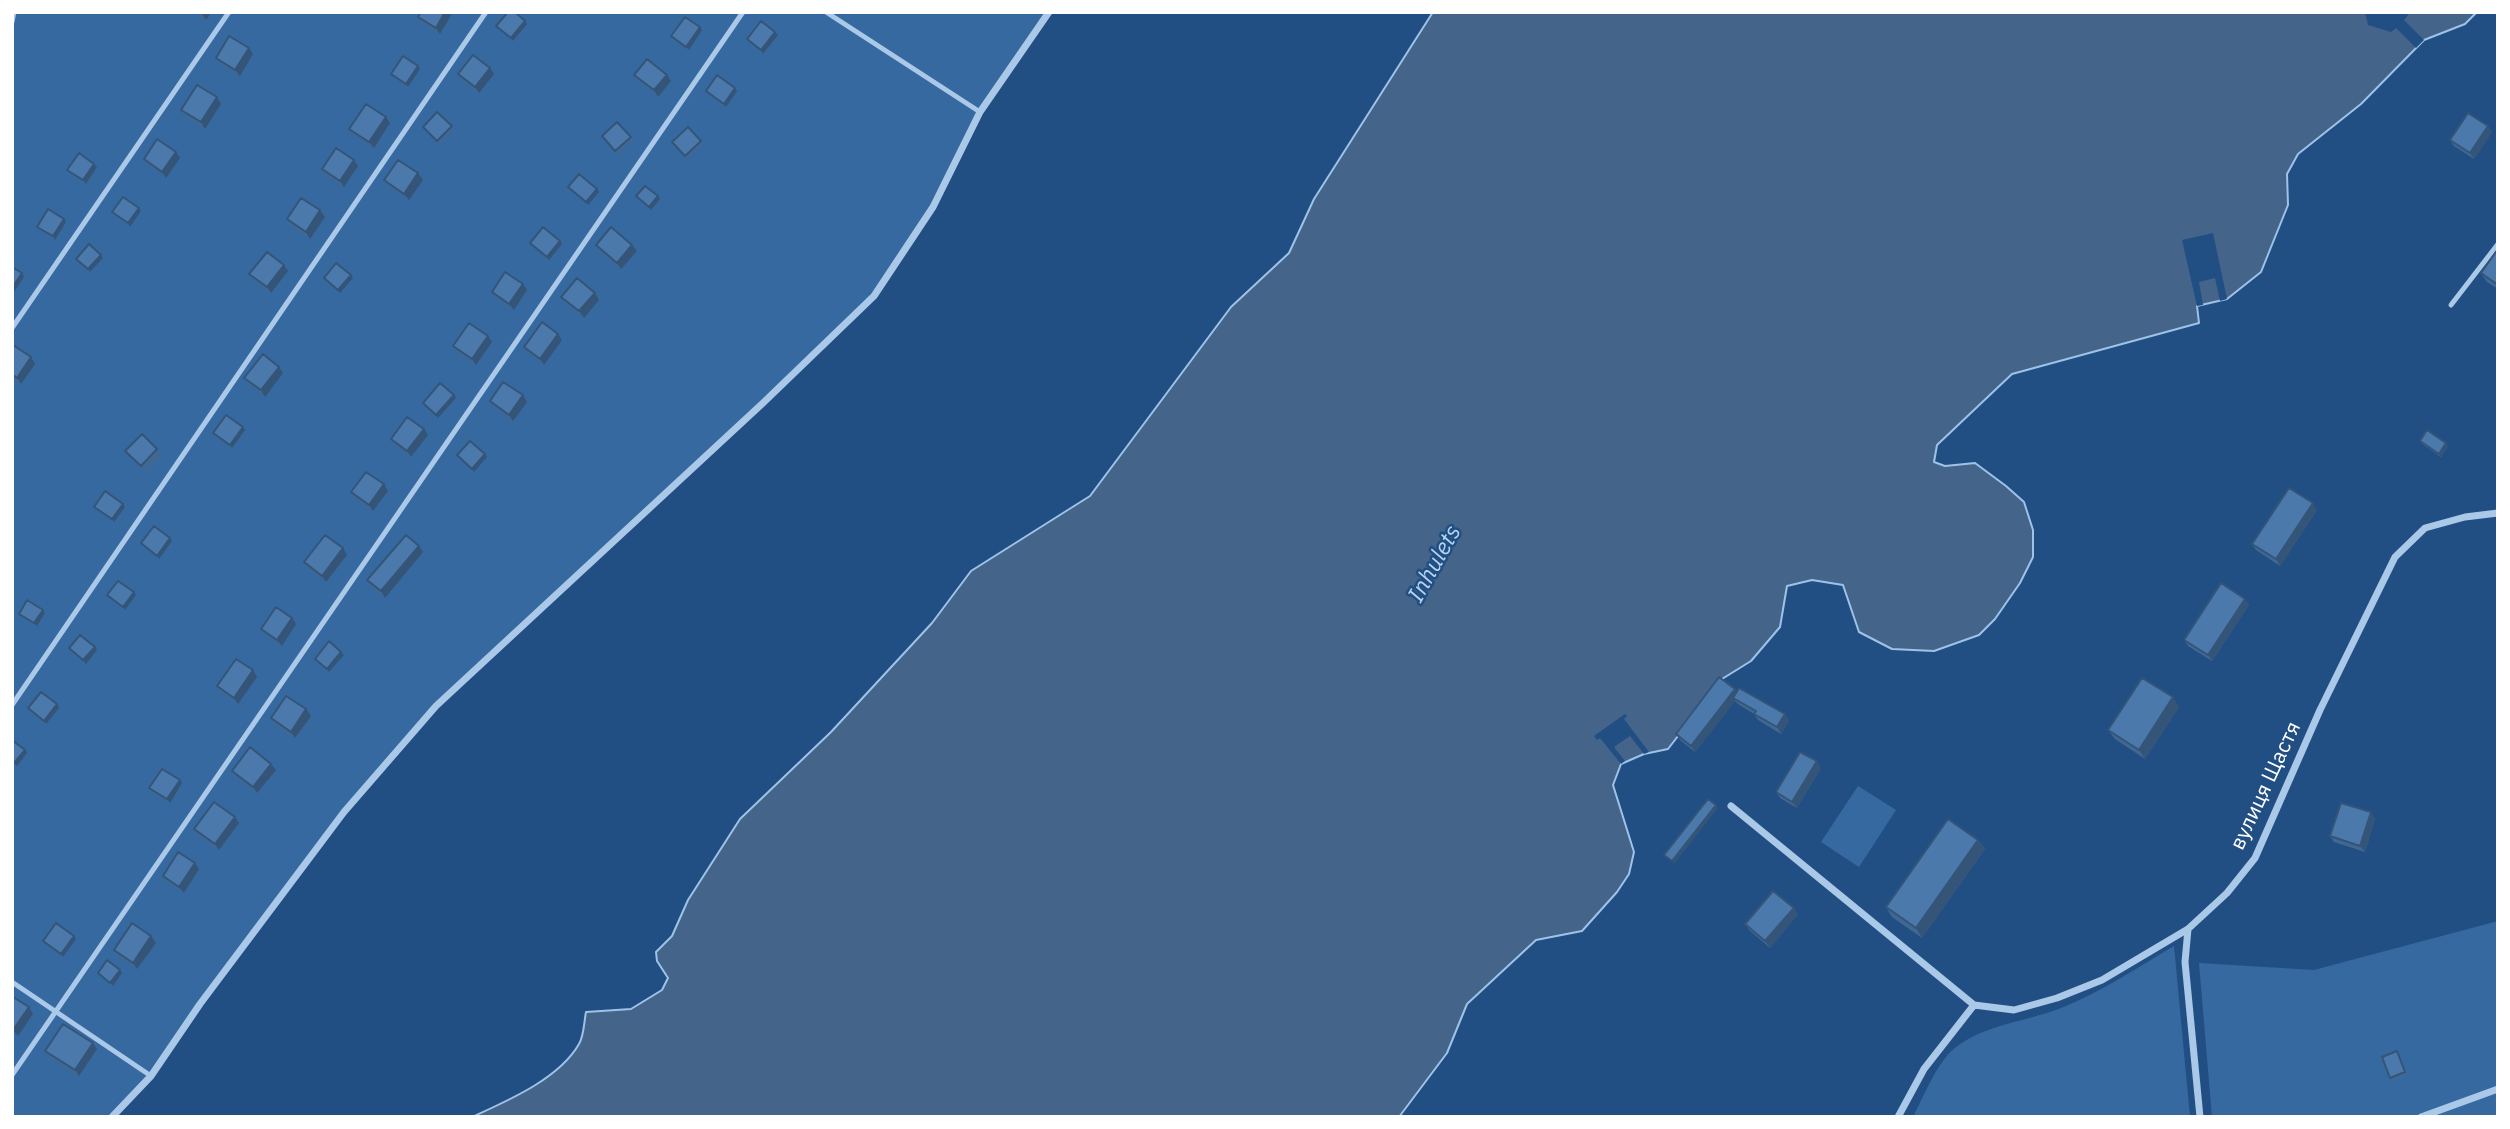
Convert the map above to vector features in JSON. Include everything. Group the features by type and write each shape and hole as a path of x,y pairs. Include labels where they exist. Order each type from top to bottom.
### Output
{"street":[{"path":"112,1117 151,1076 200,1004 344,812 436,706 763,403 874,296 933,207 980,111 1049,12"},
{"name":"вулиця Щастя","path":"1974,1005 2014,1010 2057,998 2102,980 2188,929 2227,893 2255,858 2319,710 2395,557 2425,528 2465,516 2498,513"},
{"path":"1731,806 1974,1005 1924,1069 1898,1117"},
{"path":"2188,929 2185,962 2200,1117"},
{"path":"2421,1117 2498,1089"}],"lane":[{"path":"12,22 14,12"},
{"path":"12,328 229,12"},
{"path":"12,705 486,12"},
{"path":"12,1075 743,12"},
{"path":"826,12 980,111"},
{"path":"2451,305 2498,244"},
{"path":"12,982 151,1076"}],"shaded area":[{"path":"12,12 1049,12 980,112 933,207 874,296 436,706 344,812 151,1076 112,1117 12,1117"},
{"path":"1858,786 1896,810 1859,867 1821,842"},
{"path":"2498,921 2498,1117 2212,1117 2199,963 2314,970"},
{"path":"2174,946 2190,1117 1913,1117 1942,1062 1967,1040 1992,1028 2048,1013 2076,1002"}],"water":[{"name":"Inhulets","path":"1433,12 2477,12 2465,24 2424,40 2361,104 2298,154 2287,174 2288,205 2261,272 2227,299 2197,306 2199,323 2012,374 1937,445 1934,462 1945,466 1975,463 2006,486 2024,502 2033,530 2033,557 2020,583 1995,619 1979,635 1934,651 1892,649 1859,632 1843,585 1812,580 1787,586 1780,627 1751,661 1722,679 1668,749 1644,754 1621,764 1613,785 1634,852 1629,874 1617,892 1582,931 1536,940 1467,1004 1447,1053 1399,1117 472,1117 531,1088 559,1068 581,1041 586,1012 631,1009 662,990 668,978 657,961 656,952 672,936 688,900 740,819 831,732 932,623 971,571 1090,496 1231,307 1289,253 1314,199"}],"pier":[{"path":"2365,12 2407,12 2404,20 2424,40 2416,48 2396,28 2391,32 2368,25"},
{"path":"2213,233 2227,299 2220,301 2215,278 2199,282 2203,305 2197,306 2182,240"},
{"path":"1625,714 1627,716 1624,719 1649,752 1644,754 1630,736 1614,747 1625,761 1621,764 1600,738 1597,740 1594,736"}],"building":[{"path":"421,12 445,12 436,28 418,17"},
{"path":"508,12 515,12 525,21 511,38 496,26"},
{"path":"685,17 700,27 686,47 671,36"},
{"path":"761,21 775,32 761,50 747,39"},
{"path":"229,36 249,48 235,70 216,58"},
{"path":"473,55 490,68 475,87 458,74"},
{"path":"403,56 418,66 406,84 391,74"},
{"path":"647,59 667,75 654,90 634,75"},
{"path":"717,75 735,88 724,104 706,91"},
{"path":"197,85 217,97 201,122 181,110"},
{"path":"366,104 386,117 369,142 349,129"},
{"path":"437,112 452,126 437,141 423,127"},
{"path":"2468,113 2488,126 2470,153 2450,140"},
{"path":"617,122 631,137 615,151 602,136"},
{"path":"688,127 701,141 685,156 672,142"},
{"path":"157,139 176,152 162,172 144,159"},
{"path":"336,148 354,160 340,181 322,169"},
{"path":"79,153 94,164 83,180 67,170"},
{"path":"398,160 418,173 404,194 384,180"},
{"path":"579,174 597,189 586,202 568,187"},
{"path":"645,186 658,196 649,207 636,196"},
{"path":"123,197 139,208 128,223 112,212"},
{"path":"301,198 320,210 306,232 287,219"},
{"path":"48,209 64,219 53,236 37,227"},
{"path":"543,227 560,241 547,257 530,243"},
{"path":"611,227 632,245 617,263 596,245"},
{"path":"89,244 101,255 88,269 76,259"},
{"path":"2498,249 2498,285 2481,273"},
{"path":"267,252 284,265 267,287 249,274"},
{"path":"336,263 351,275 338,290 324,278"},
{"path":"12,267 22,273 12,288"},
{"path":"505,272 523,284 509,304 492,292"},
{"path":"577,278 595,293 579,311 561,297"},
{"path":"542,322 558,334 540,359 524,347"},
{"path":"469,323 488,336 472,359 453,346"},
{"path":"13,345 31,357 17,378 12,374"},
{"path":"263,354 279,367 261,390 244,378"},
{"path":"503,382 523,395 509,415 490,401"},
{"path":"440,383 454,395 436,415 423,403"},
{"path":"226,415 243,427 230,445 213,433"},
{"path":"407,417 424,429 407,451 391,439"},
{"path":"2427,430 2446,443 2439,454 2420,441"},
{"path":"142,434 157,449 141,466 125,451"},
{"path":"470,441 485,454 472,469 457,455"},
{"path":"366,472 384,484 369,505 351,492"},
{"path":"2289,488 2313,503 2276,559 2252,544"},
{"path":"105,491 123,504 112,519 94,507"},
{"path":"154,526 170,538 157,556 141,543"},
{"path":"325,535 343,548 322,576 304,562"},
{"path":"406,535 419,546 381,591 367,580"},
{"path":"118,581 134,592 123,607 107,595"},
{"path":"2221,583 2245,599 2208,655 2184,640"},
{"path":"27,600 43,610 34,623 19,614"},
{"path":"276,607 292,618 277,640 261,629"},
{"path":"80,635 95,647 83,660 69,648"},
{"path":"329,641 341,652 327,669 315,659"},
{"path":"236,659 253,670 234,698 217,686"},
{"path":"1719,677 1735,689 1691,746 1676,734"},
{"path":"2142,678 2173,697 2139,750 2108,730"},
{"path":"1739,688 1785,714 1777,727 1733,698"},
{"path":"41,692 57,704 44,721 28,708"},
{"path":"286,696 306,709 291,732 271,718"},
{"path":"12,740 25,750 14,763 12,762"},
{"path":"250,747 271,764 253,787 232,771"},
{"path":"1800,752 1817,761 1792,802 1776,792"},
{"path":"162,769 180,780 167,799 149,788"},
{"path":"1708,799 1716,805 1672,861 1664,855"},
{"path":"214,802 235,817 215,844 194,829"},
{"path":"2341,803 2371,812 2360,846 2330,836"},
{"path":"1948,819 1978,840 1916,928 1886,907"},
{"path":"178,852 195,863 179,887 163,876"},
{"path":"1773,891 1794,908 1765,941 1745,924"},
{"path":"56,923 74,936 61,954 43,941"},
{"path":"132,923 151,936 133,963 114,950"},
{"path":"107,960 120,970 110,983 98,973"},
{"path":"13,997 29,1007 13,1030 12,1029"},
{"path":"63,1024 93,1043 75,1070 45,1051"},
{"path":"2397,1051 2405,1072 2390,1078 2382,1057"}]}
